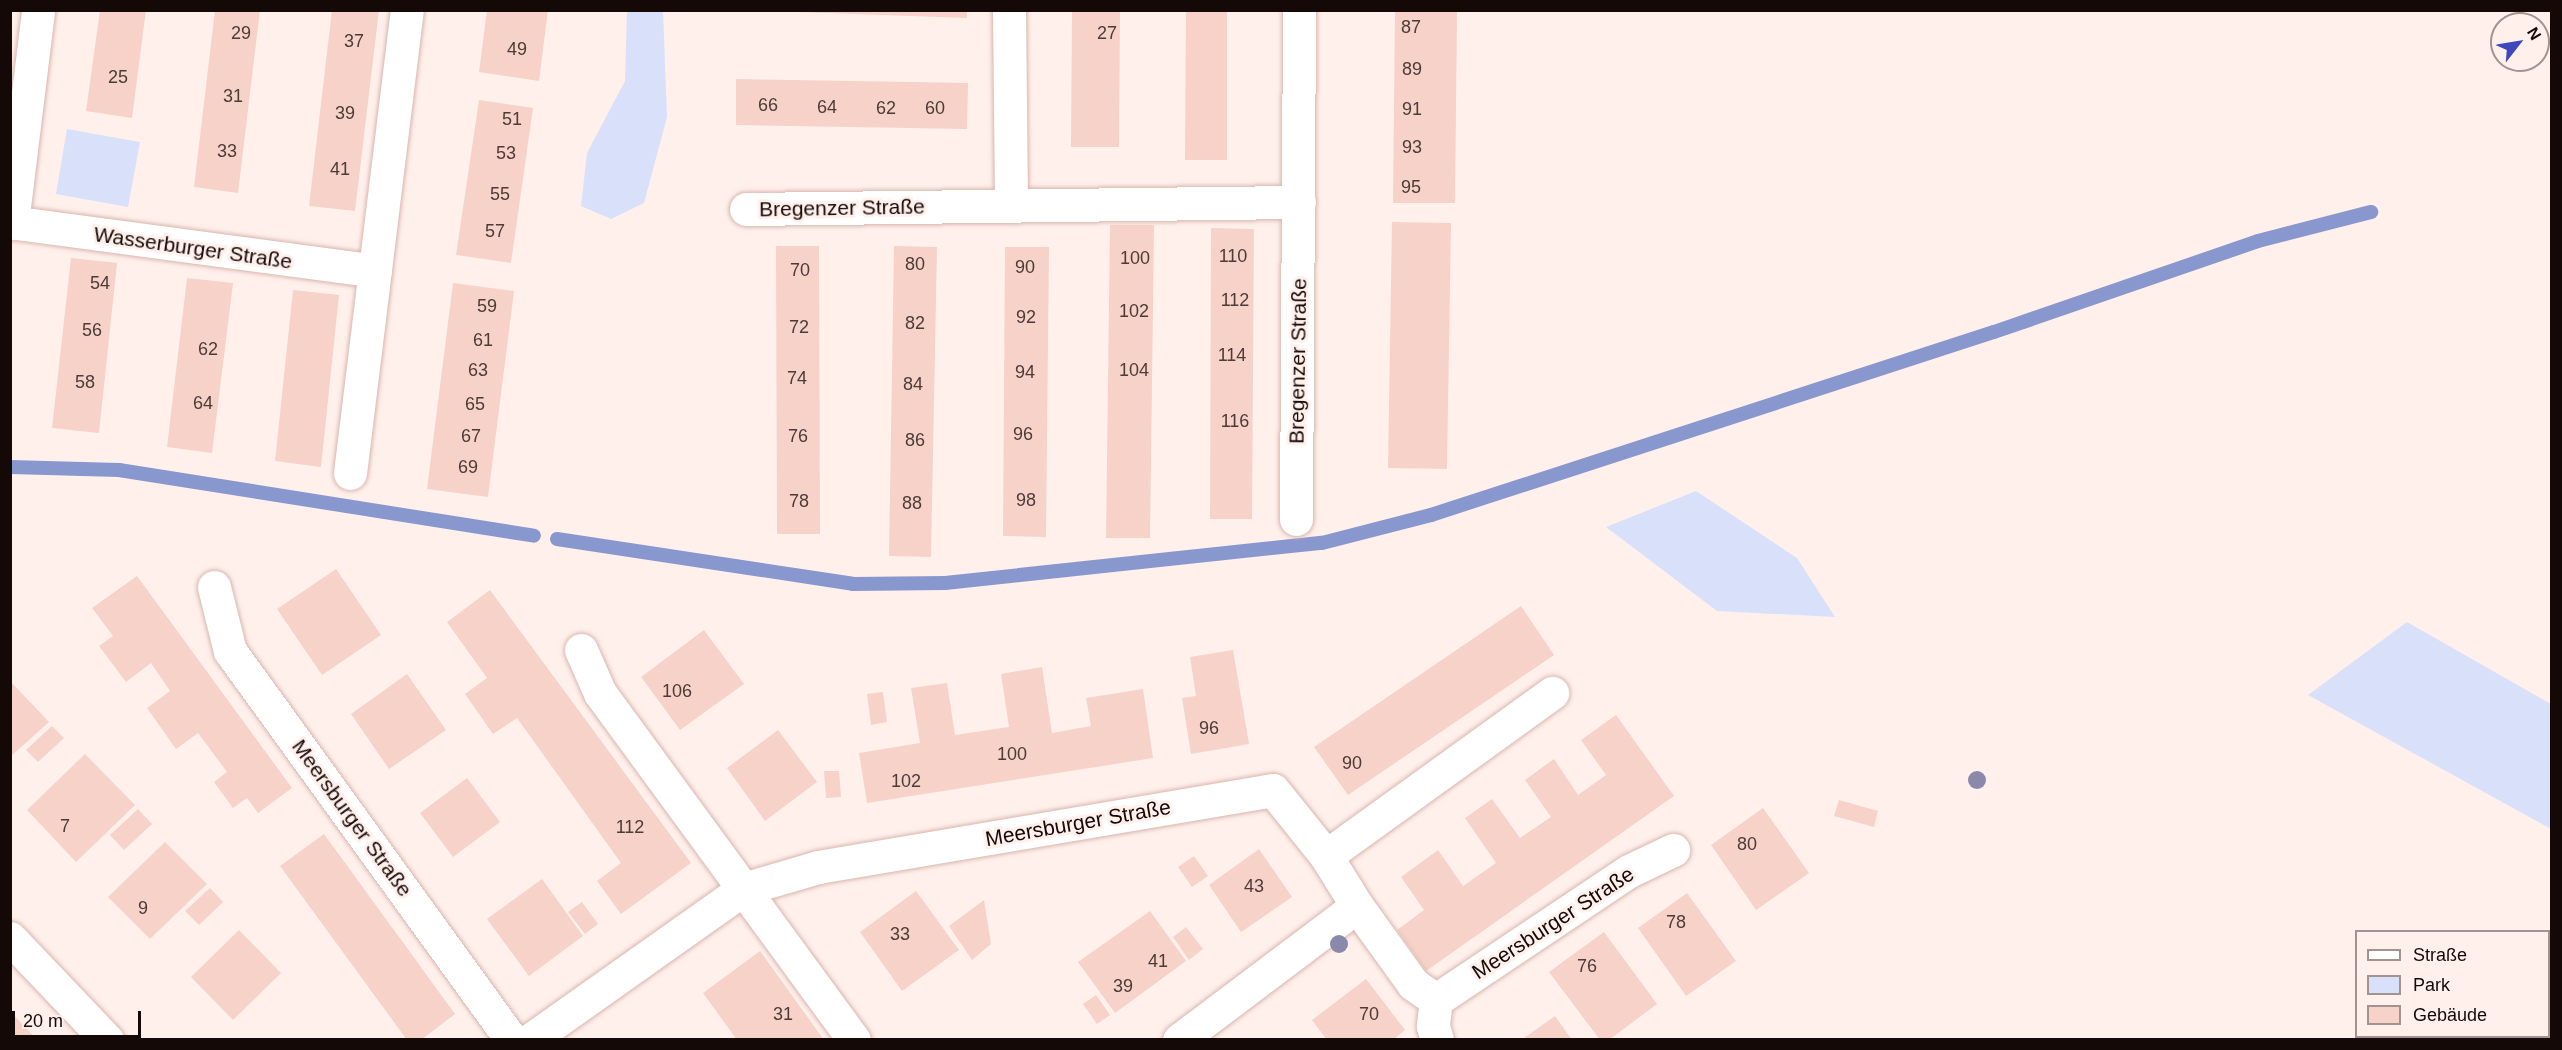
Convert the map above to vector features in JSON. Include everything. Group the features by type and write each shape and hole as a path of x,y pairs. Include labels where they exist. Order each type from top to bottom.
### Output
{"street":[{"name":"Wasserburger Straße","path":"38,10 11,223 375,271"},
{"path":"350,473 407,10"},
{"path":"1009,10 1011,205"},
{"name":"Bregenzer Straße","path":"1296,519 1299,10"},
{"name":"Bregenzer Straße","path":"746,209 1299,202"},
{"name":"Meersburger Straße","path":"214,587 230,651 512,1040"},
{"path":"581,650 600,693 854,1040"},
{"path":"1326,856 1552,693"},
{"name":"Meersburger Straße","path":"530,1040 743,889 818,867 1273,790 1326,856 1357,906 1413,984 1436,1000 1629,871 1673,850"},
{"path":"1179,1040 1357,906"},
{"path":"10,938 107,1040"},
{"path":"1436,1000 1433,1026 1437,1040"}],"green space":[{"path":"627,11 663,11 667,117 644,203 611,219 581,206 587,153 625,81"},
{"path":"67,129 140,142 128,207 56,194"},
{"path":"1696,491 1797,558 1835,617 1717,611 1606,527"},
{"path":"2407,622 2551,704 2551,829 2308,695"}],"building":[{"path":"100,10 146,10 132,118 86,111"},
{"path":"215,10 260,10 238,193 194,187"},
{"path":"332,10 379,10 355,211 309,206"},
{"path":"487,10 548,10 539,81 479,72"},
{"path":"737,10 967,10 967,18"},
{"path":"1072,10 1120,10 1119,147 1071,147"},
{"path":"1186,10 1227,10 1227,160 1185,160"},
{"path":"1395,10 1457,10 1455,203 1393,203"},
{"path":"736,79 968,83 967,129 736,125"},
{"path":"479,100 533,108 511,263 456,255"},
{"path":"1392,222 1451,223 1447,469 1388,468"},
{"path":"1110,225 1154,225 1150,538 1106,538"},
{"path":"1211,228 1254,229 1252,519 1210,519"},
{"path":"776,246 819,246 820,534 777,534"},
{"path":"894,246 937,247 931,557 889,556"},
{"path":"1005,247 1049,247 1046,537 1003,536"},
{"path":"71,258 117,263 99,433 52,428"},
{"path":"187,278 233,283 212,453 167,447"},
{"path":"453,283 514,291 488,497 427,489"},
{"path":"293,290 339,295 321,467 275,461"},
{"path":"336,569 381,635 322,675 277,609"},
{"path":"137,576 292,788 258,813 247,798 233,808 214,782 227,772 198,733 176,749 147,708 170,691 151,663 126,682 99,646 113,636 92,608"},
{"path":"490,590 691,863 621,914 597,881 621,863 517,718 493,734 465,694 487,678 447,622"},
{"path":"1521,606 1554,655 1348,795 1314,747"},
{"path":"704,630 744,684 680,730 641,677"},
{"path":"1233,650 1249,744 1191,754 1182,698 1196,696 1190,657"},
{"path":"1042,667 1052,733 1091,726 1086,698 1143,689 1153,758 867,803 859,753 920,743 911,688 947,683 955,735 1009,727 1001,674"},
{"path":"407,674 446,730 389,769 351,714"},
{"path":"10,681 49,722 10,757"},
{"path":"883,692 887,722 871,725 867,694"},
{"path":"1616,715 1674,796 1426,971 1397,930 1424,910 1401,877 1438,850 1463,886 1496,863 1465,818 1492,799 1520,838 1551,817 1525,780 1554,759 1578,795 1606,775 1581,740"},
{"path":"52,726 64,738 38,762 26,750"},
{"path":"778,730 817,782 765,821 727,768"},
{"path":"85,754 135,805 76,862 27,810"},
{"path":"824,771 839,771 841,797 826,798"},
{"path":"467,778 500,822 453,857 420,813"},
{"path":"1839,800 1878,811 1874,827 1834,816"},
{"path":"1763,808 1809,873 1756,910 1711,845"},
{"path":"138,809 152,824 124,850 110,835"},
{"path":"324,834 455,1014 421,1040 407,1040 280,866"},
{"path":"165,842 207,884 150,939 108,897"},
{"path":"1259,849 1292,897 1241,932 1209,885"},
{"path":"1194,856 1208,876 1192,887 1178,867"},
{"path":"542,879 583,936 529,976 487,919"},
{"path":"210,888 223,902 199,925 185,911"},
{"path":"916,891 959,950 902,991 860,932"},
{"path":"1687,893 1736,961 1686,996 1638,928"},
{"path":"984,900 991,944 972,960 949,926"},
{"path":"582,902 598,924 585,934 568,912"},
{"path":"1150,911 1186,961 1115,1013 1078,962"},
{"path":"1186,927 1203,949 1189,960 1173,937"},
{"path":"239,930 281,973 233,1020 191,977"},
{"path":"1604,932 1657,1004 1609,1040 1600,1040 1549,972"},
{"path":"760,951 824,1040 737,1040 703,993"},
{"path":"1366,979 1405,1030 1393,1040 1327,1040 1312,1020"},
{"path":"1096,995 1110,1015 1097,1024 1083,1004"},
{"path":"10,1011 37,1040 10,1040"},
{"path":"1555,1016 1572,1040 1521,1040"}],"waterway":[{"path":"557,539 853,584 945,583 1322,543 1431,515 1994,332 2258,241 2371,212"},
{"path":"10,467 119,470 534,536"}]}
